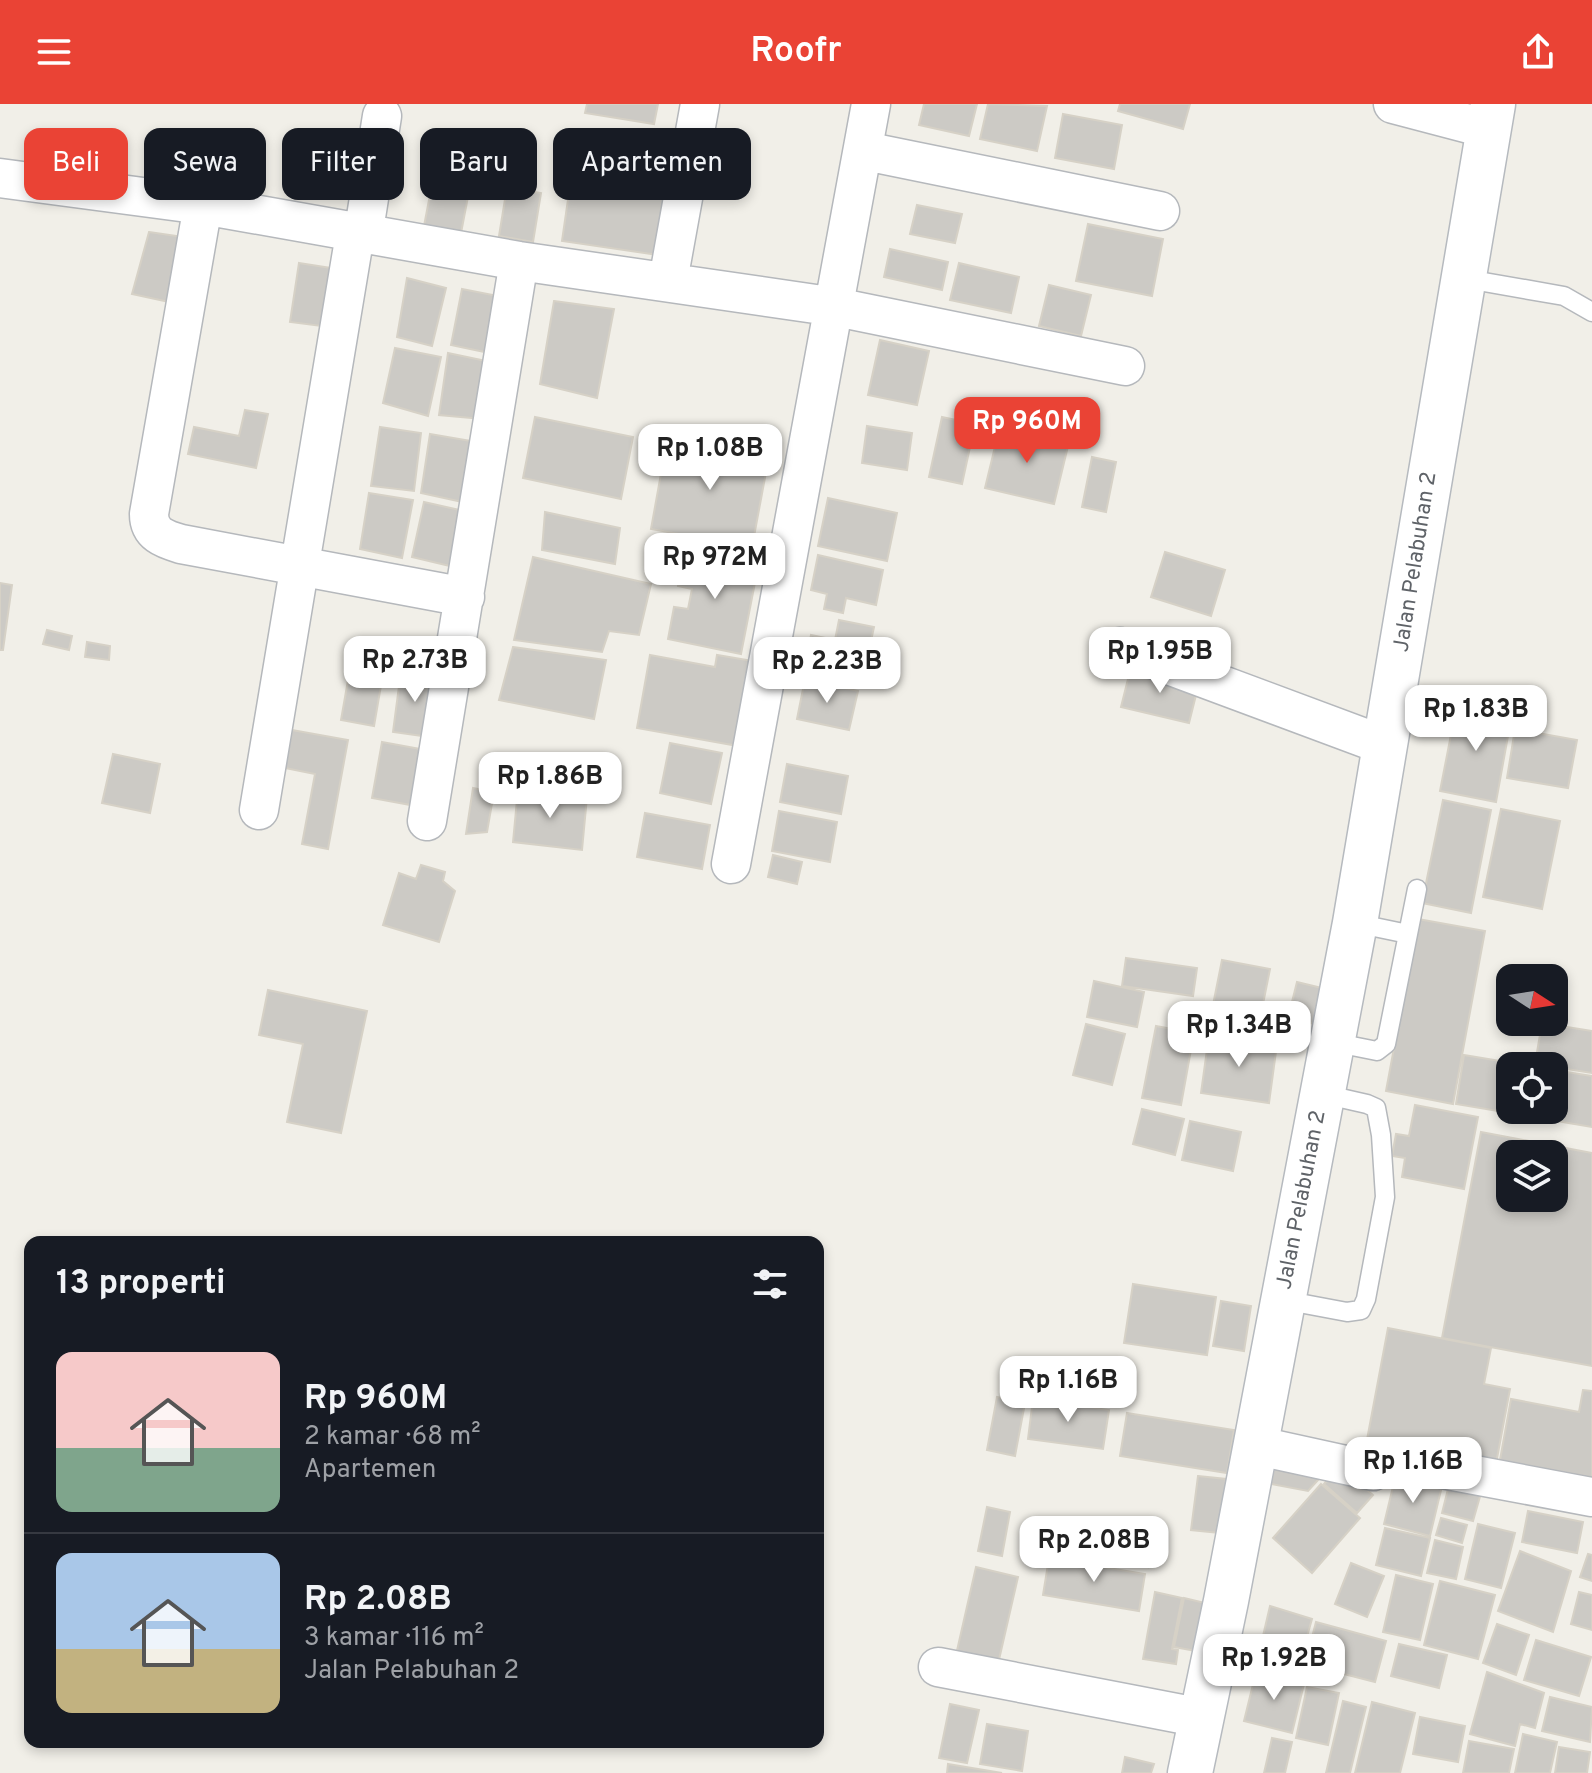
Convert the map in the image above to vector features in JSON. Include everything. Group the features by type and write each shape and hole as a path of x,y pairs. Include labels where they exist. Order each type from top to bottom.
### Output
{"main road":[{"name":"Jalan Pelabuhan 2","path":"1190,1773 1355,923 1490,116"}],"street":[{"path":"668,281 700,104"},
{"path":"731,864 865,151 871,104"},
{"path":"1393,104 1490,116"},
{"path":"259,810 382,116"},
{"path":"865,151 1160,211"},
{"path":"0,178 203,205 519,261 836,307 1125,366"},
{"path":"203,205 149,522 159,536 181,544 465,597"},
{"path":"427,821 519,261"},
{"path":"1120,647 1386,746"},
{"path":"1254,1445 1373,1471 1389,1459 1592,1497"},
{"path":"938,1667 1202,1718"}],"lane":[{"path":"1461,278 1564,296 1592,312"},
{"path":"1332,1042 1377,1051 1386,1044 1417,889"},
{"path":"1355,923 1408,934"},
{"path":"1283,1300 1347,1312 1361,1310 1366,1299 1385,1197 1376,1108 1323,1094"}],"building":[{"path":"587,104 658,104 654,124 585,113"},
{"path":"924,104 977,104 969,136 919,125"},
{"path":"988,104 1047,106 1037,151 980,139"},
{"path":"1120,104 1190,104 1183,129 1118,111"},
{"path":"1063,114 1122,125 1114,169 1055,158"},
{"path":"537,192 541,193 533,242 499,236 505,200 537,200"},
{"path":"429,200 467,200 461,233 424,226"},
{"path":"568,200 667,200 658,255 562,241"},
{"path":"917,205 962,214 955,243 910,234"},
{"path":"1088,224 1163,239 1152,296 1076,281"},
{"path":"149,232 184,237 183,305 132,294"},
{"path":"890,249 948,262 942,290 884,277"},
{"path":"299,263 338,269 329,327 290,322"},
{"path":"959,263 1019,277 1011,313 950,300"},
{"path":"407,278 446,288 432,346 397,337"},
{"path":"1049,285 1091,295 1081,336 1039,326"},
{"path":"462,289 503,297 494,354 451,345"},
{"path":"554,301 614,309 597,398 540,384"},
{"path":"880,340 929,351 917,405 868,395"},
{"path":"395,348 441,357 428,416 383,403"},
{"path":"448,353 491,362 482,419 439,415"},
{"path":"245,410 268,414 256,468 188,454 194,427 239,436"},
{"path":"535,417 633,437 621,499 523,478"},
{"path":"942,417 975,424 962,484 929,477"},
{"path":"867,426 912,433 907,470 862,463"},
{"path":"1000,426 1069,442 1054,504 985,488"},
{"path":"380,427 421,433 414,491 371,486"},
{"path":"430,434 477,442 467,503 421,493"},
{"path":"668,435 717,444 715,459 735,463 738,445 770,451 752,547 651,529"},
{"path":"1092,457 1116,462 1106,512 1082,507"},
{"path":"369,493 413,500 402,558 360,549"},
{"path":"828,498 897,513 887,561 818,546"},
{"path":"424,502 464,511 454,567 412,557"},
{"path":"545,512 620,528 615,564 542,550"},
{"path":"686,547 759,562 741,654 668,639 674,607 688,609 692,589 678,586"},
{"path":"1165,552 1225,570 1211,616 1151,597"},
{"path":"818,555 883,570 876,605 846,598 843,613 824,609 827,594 811,590"},
{"path":"533,557 651,584 639,635 609,631 602,652 514,640"},
{"path":"0,583 12,585 3,650 0,650"},
{"path":"839,620 874,627 863,678 805,666 811,635 835,640"},
{"path":"47,630 72,636 69,650 43,644"},
{"path":"87,642 110,646 109,660 85,657"},
{"path":"513,647 606,660 594,719 499,700"},
{"path":"650,655 715,667 717,655 753,661 738,746 637,728"},
{"path":"351,663 384,668 374,726 341,720"},
{"path":"1131,667 1199,683 1189,723 1121,707"},
{"path":"401,671 437,676 430,737 393,732"},
{"path":"805,679 858,691 849,730 797,719"},
{"path":"1457,704 1512,714 1496,802 1440,791"},
{"path":"1515,729 1577,740 1568,788 1507,778"},
{"path":"292,730 348,740 328,849 302,844 315,774 285,768"},
{"path":"382,742 426,750 416,806 372,798"},
{"path":"670,743 722,753 711,804 660,793"},
{"path":"113,754 160,764 150,813 102,803"},
{"path":"787,764 848,776 841,814 780,802"},
{"path":"473,788 494,792 487,832 466,834"},
{"path":"518,789 587,797 582,850 513,842"},
{"path":"1443,800 1491,810 1471,913 1422,903"},
{"path":"1501,809 1560,821 1542,909 1483,897"},
{"path":"779,811 837,822 830,862 772,851"},
{"path":"645,813 710,825 702,869 637,857"},
{"path":"773,855 802,862 797,884 768,877"},
{"path":"421,865 445,872 443,881 455,891 439,942 383,925 399,873 416,879"},
{"path":"1418,919 1485,931 1453,1104 1386,1091"},
{"path":"1126,958 1197,968 1193,996 1122,986"},
{"path":"1222,960 1270,969 1259,1024 1211,1015"},
{"path":"1094,981 1144,992 1137,1027 1087,1017"},
{"path":"1297,982 1322,988 1315,1024 1288,1018"},
{"path":"268,990 367,1011 341,1133 287,1122 303,1044 259,1035"},
{"path":"1086,1024 1125,1034 1112,1085 1073,1075"},
{"path":"1156,1026 1194,1033 1181,1105 1142,1098"},
{"path":"1568,1027 1592,1031 1592,1073 1568,1069 1568,1052 1537,1052 1540,1036 1568,1036"},
{"path":"1209,1035 1277,1044 1269,1103 1201,1093"},
{"path":"1464,1055 1496,1060 1496,1111 1456,1104"},
{"path":"1568,1072 1592,1076 1592,1127 1568,1123"},
{"path":"1415,1105 1478,1117 1464,1189 1402,1177 1405,1158 1392,1156 1396,1134 1409,1136"},
{"path":"1142,1109 1184,1119 1175,1155 1133,1144"},
{"path":"1190,1121 1241,1132 1233,1171 1182,1160"},
{"path":"1481,1132 1523,1140 1496,1140 1496,1212 1568,1212 1568,1148 1592,1153 1592,1366 1442,1338"},
{"path":"1133,1284 1216,1297 1207,1355 1124,1343"},
{"path":"1221,1301 1251,1306 1244,1351 1213,1346"},
{"path":"1388,1328 1491,1348 1484,1384 1510,1389 1495,1469 1366,1445"},
{"path":"1583,1390 1592,1391 1592,1477 1500,1460 1511,1399 1579,1412"},
{"path":"997,1397 1025,1403 1015,1456 987,1450"},
{"path":"1033,1399 1109,1410 1103,1449 1028,1439"},
{"path":"1127,1413 1234,1430 1227,1473 1120,1456"},
{"path":"1277,1455 1330,1467 1308,1491 1271,1484"},
{"path":"1339,1466 1373,1495 1357,1513 1324,1484"},
{"path":"1396,1474 1442,1486 1430,1536 1384,1524"},
{"path":"1198,1476 1226,1479 1219,1533 1191,1530"},
{"path":"1321,1484 1360,1518 1312,1573 1273,1538"},
{"path":"1449,1485 1481,1493 1473,1521 1442,1513"},
{"path":"987,1507 1010,1512 1002,1556 978,1551"},
{"path":"1528,1511 1583,1522 1577,1553 1522,1542"},
{"path":"1441,1518 1467,1525 1462,1543 1436,1535"},
{"path":"1056,1524 1152,1540 1148,1567 1051,1551"},
{"path":"1478,1524 1515,1533 1501,1588 1465,1579"},
{"path":"1385,1528 1430,1538 1421,1576 1376,1565"},
{"path":"1435,1540 1463,1547 1456,1579 1427,1573"},
{"path":"1520,1551 1571,1571 1553,1632 1498,1611"},
{"path":"1588,1554 1592,1555 1592,1581 1580,1577"},
{"path":"1049,1558 1145,1574 1139,1611 1043,1595"},
{"path":"1351,1563 1384,1576 1367,1617 1335,1604"},
{"path":"976,1567 1018,1577 998,1664 956,1655"},
{"path":"1396,1575 1433,1584 1420,1640 1383,1632"},
{"path":"1440,1581 1495,1595 1478,1659 1424,1645"},
{"path":"1155,1592 1182,1598 1172,1649 1178,1650 1176,1664 1143,1659"},
{"path":"1579,1592 1592,1595 1592,1630 1571,1624"},
{"path":"1184,1598 1205,1603 1196,1651 1174,1647"},
{"path":"1270,1606 1312,1619 1299,1665 1259,1653"},
{"path":"1316,1622 1386,1641 1375,1682 1305,1664"},
{"path":"1497,1624 1529,1635 1516,1675 1483,1663"},
{"path":"1536,1640 1591,1657 1579,1696 1524,1680"},
{"path":"1399,1644 1447,1655 1439,1688 1391,1676"},
{"path":"1256,1672 1304,1684 1292,1733 1244,1721"},
{"path":"1487,1672 1544,1693 1535,1728 1520,1724 1515,1746 1470,1734"},
{"path":"1307,1687 1339,1693 1328,1745 1296,1738"},
{"path":"1550,1697 1592,1707 1590,1742 1542,1731"},
{"path":"1343,1701 1366,1707 1350,1773 1326,1773"},
{"path":"1372,1702 1415,1713 1400,1773 1355,1773"},
{"path":"950,1704 979,1710 967,1763 939,1758"},
{"path":"1420,1717 1465,1726 1458,1762 1413,1754"},
{"path":"987,1724 1028,1731 1022,1771 980,1764"},
{"path":"1523,1734 1557,1742 1550,1773 1515,1773"},
{"path":"1272,1738 1292,1742 1285,1773 1264,1773"},
{"path":"1469,1741 1514,1749 1509,1773 1463,1773"},
{"path":"1559,1747 1590,1752 1587,1773 1555,1773"},
{"path":"1125,1757 1154,1764 1151,1773 1122,1773"},
{"path":"948,1764 1002,1773 947,1773"}]}
